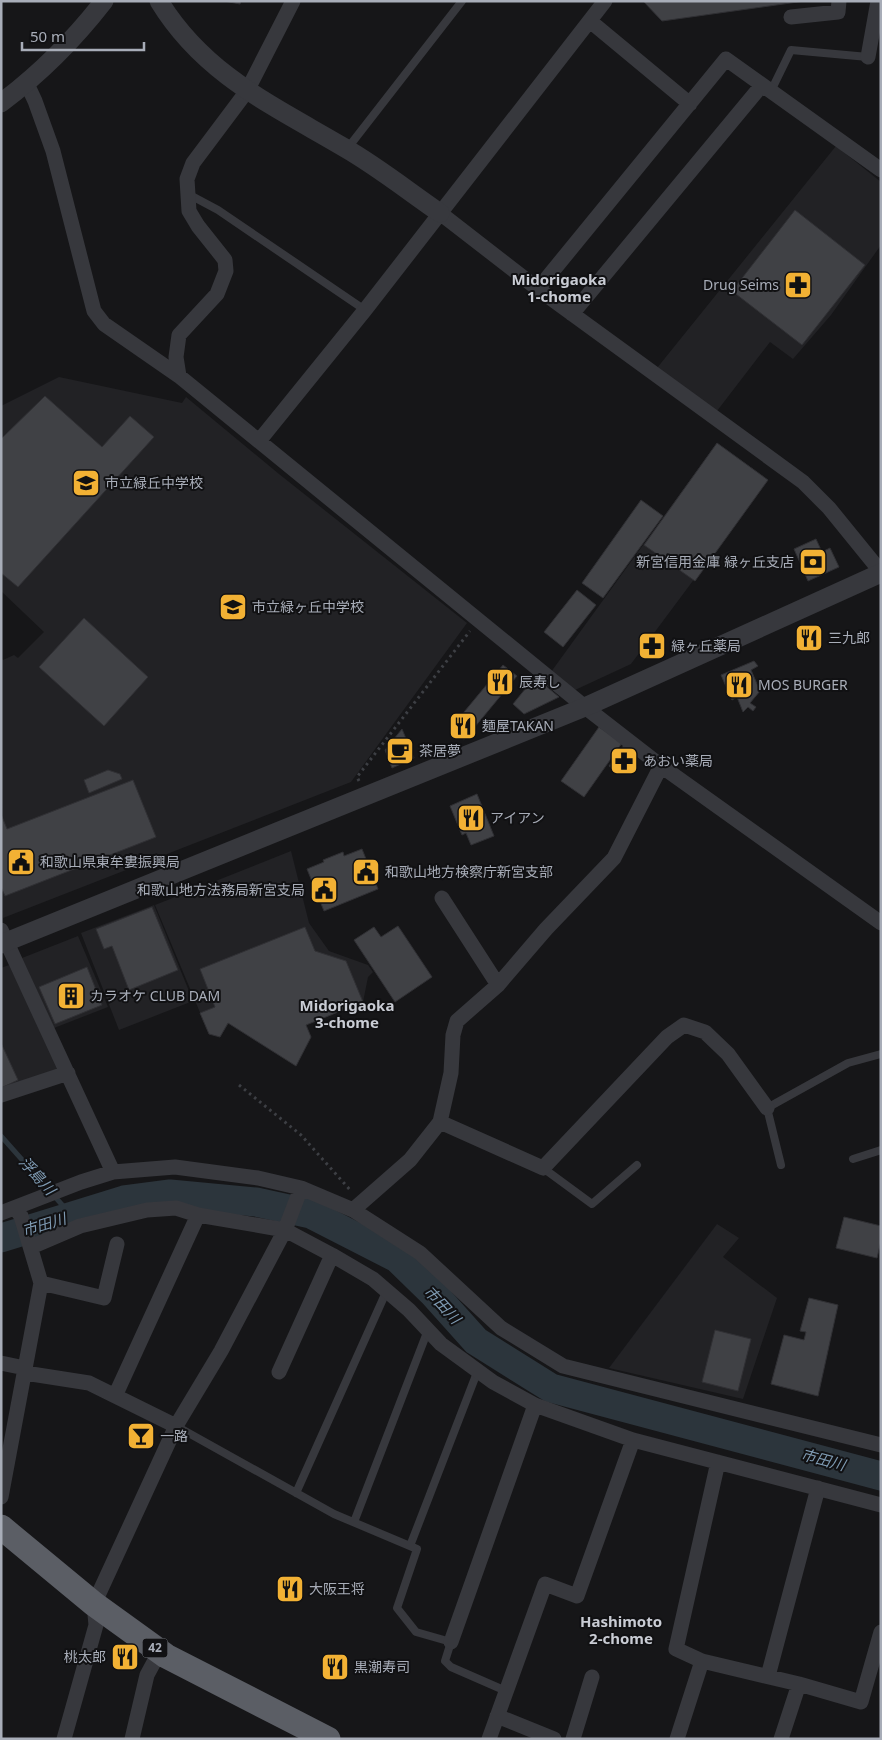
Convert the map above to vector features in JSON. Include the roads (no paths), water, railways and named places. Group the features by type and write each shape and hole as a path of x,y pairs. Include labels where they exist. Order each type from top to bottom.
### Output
{"highway":[{"name":"42","path":"5,1536 94,1604 160,1651 328,1739"}],"street":[{"path":"1,103 27,84 71,44 104,1"},
{"path":"113,1172 3,938 366,797 585,707 881,573 829,508 803,482 538,289 440,213 346,149 230,80 203,56 177,27 159,1"},
{"path":"179,376 176,357 179,335 218,294 226,271 225,260 198,226 190,211 186,193 186,178 193,163 247,91 293,1"},
{"path":"259,442 365,310 605,1"},
{"path":"791,17 838,12 839,1"},
{"path":"868,57 878,1"},
{"path":"590,21 690,104"},
{"path":"538,289 726,59 881,170"},
{"path":"27,84 36,101 52,151 94,311 104,324 179,376 585,707 662,766 881,923"},
{"path":"572,314 767,88"},
{"path":"357,1206 410,1160 440,1122 451,1073 453,1035 457,1021 498,985 546,929 614,858 662,766"},
{"path":"442,898 498,985"},
{"path":"440,1122 543,1168 667,1037 684,1025 705,1032 728,1054 767,1108"},
{"path":"1,1095 68,1073"},
{"path":"1,1497 41,1283 31,1247 13,1212 80,1182 113,1172 175,1167 258,1178 301,1188 357,1206 420,1253 501,1328 563,1366 881,1445"},
{"path":"64,1739 96,1625 94,1604 176,1426 221,1351 285,1230 301,1188"},
{"path":"31,1247 80,1226 147,1210 176,1208 198,1216 285,1230 332,1255 387,1290 441,1344 493,1382 535,1404 633,1440 881,1505"},
{"path":"115,1396 198,1216"},
{"path":"41,1283 104,1298 117,1244"},
{"path":"279,1372 332,1255"},
{"path":"1,1363 20,1367 25,1373 89,1383 176,1426"},
{"path":"451,1642 535,1404"},
{"path":"489,1739 545,1584 577,1596 633,1440"},
{"path":"718,1462 676,1649 702,1660 799,1684 861,1702 881,1632"},
{"path":"768,1676 818,1488"},
{"path":"132,1739 147,1675 160,1651"},
{"path":"677,1739 702,1660"},
{"path":"573,1739 592,1677"},
{"path":"781,1739 799,1684"},
{"path":"497,1716 554,1739"}],"lane":[{"path":"346,149 462,1"},
{"path":"767,88 791,50 868,57"},
{"path":"186,193 218,210 365,310"},
{"path":"781,1165 767,1108 848,1063 881,1054"},
{"path":"853,1159 881,1150"},
{"path":"543,1168 592,1204 637,1165"},
{"path":"296,1493 387,1290"},
{"path":"354,1522 428,1330"},
{"path":"410,1546 478,1370"},
{"path":"176,1426 296,1493 354,1522 417,1549 397,1608 416,1632 451,1642 445,1661 450,1667 506,1691"}],"waterway":[{"name":"浮島川","path":"1,1136 72,1216"},
{"name":"市田川","path":"1,1238 124,1200 170,1194 256,1202 311,1214 397,1258 433,1293 476,1341 551,1388 881,1476"}],"place":[{"name":"Drug Seims","path":"798,285"},
{"name":"市立緑丘中学校","path":"86,483"},
{"name":"新宮信用金庫 緑ヶ丘支店","path":"813,562"},
{"name":"市立緑ヶ丘中学校","path":"233,607"},
{"name":"三九郎","path":"809,638"},
{"name":"緑ヶ丘薬局","path":"652,646"},
{"name":"辰寿し","path":"500,682"},
{"name":"MOS BURGER","path":"739,685"},
{"name":"麺屋TAKAN","path":"463,726"},
{"name":"茶居夢","path":"400,751"},
{"name":"あおい薬局","path":"624,761"},
{"name":"アイアン","path":"471,818"},
{"name":"和歌山県東牟婁振興局","path":"21,862"},
{"name":"和歌山地方検察庁新宮支部","path":"366,872"},
{"name":"和歌山地方法務局新宮支局","path":"324,890"},
{"name":"カラオケ CLUB DAM","path":"71,996"},
{"name":"一路","path":"141,1436"},
{"name":"大阪王将","path":"290,1589"},
{"name":"桃太郎","path":"125,1657"},
{"name":"黒潮寿司","path":"335,1667"}],"district":[{"name":"Midorigaoka 1-chome","path":"559,288"},
{"name":"Midorigaoka 3-chome","path":"347,1014"},
{"name":"Hashimoto 2-chome","path":"621,1630"}]}
